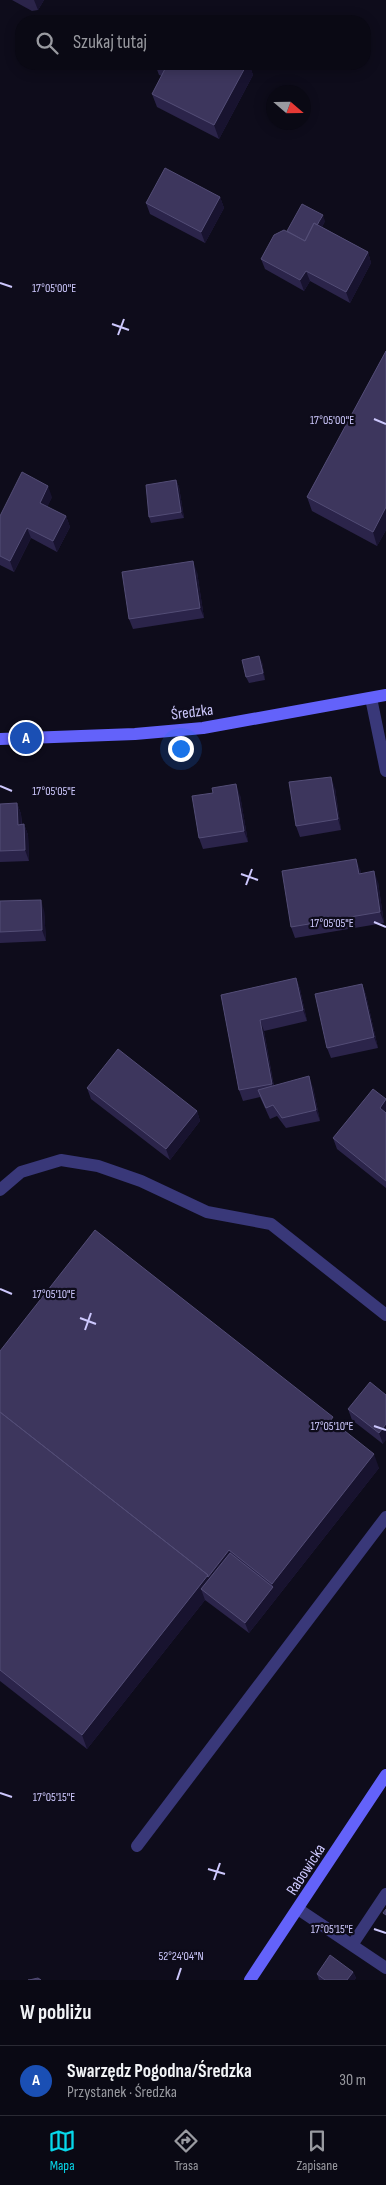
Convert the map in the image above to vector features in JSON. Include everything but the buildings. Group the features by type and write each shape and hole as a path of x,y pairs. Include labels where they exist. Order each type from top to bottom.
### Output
{"street":[{"name":"Średzka","path":"0,739 135,734 203,728 386,694"},
{"path":"371,698 386,771"},
{"path":"0,1190 21,1172 61,1160 98,1166 141,1181 207,1212 271,1224 386,1315"},
{"path":"137,1846 386,1518"},
{"name":"Rabowicka","path":"250,1980 386,1775"},
{"path":"352,1945 386,1894"},
{"path":"298,1909 386,1968"}],"place":[{"name":"Swarzędz Pogodna/Średzka","path":"26,738"}]}
